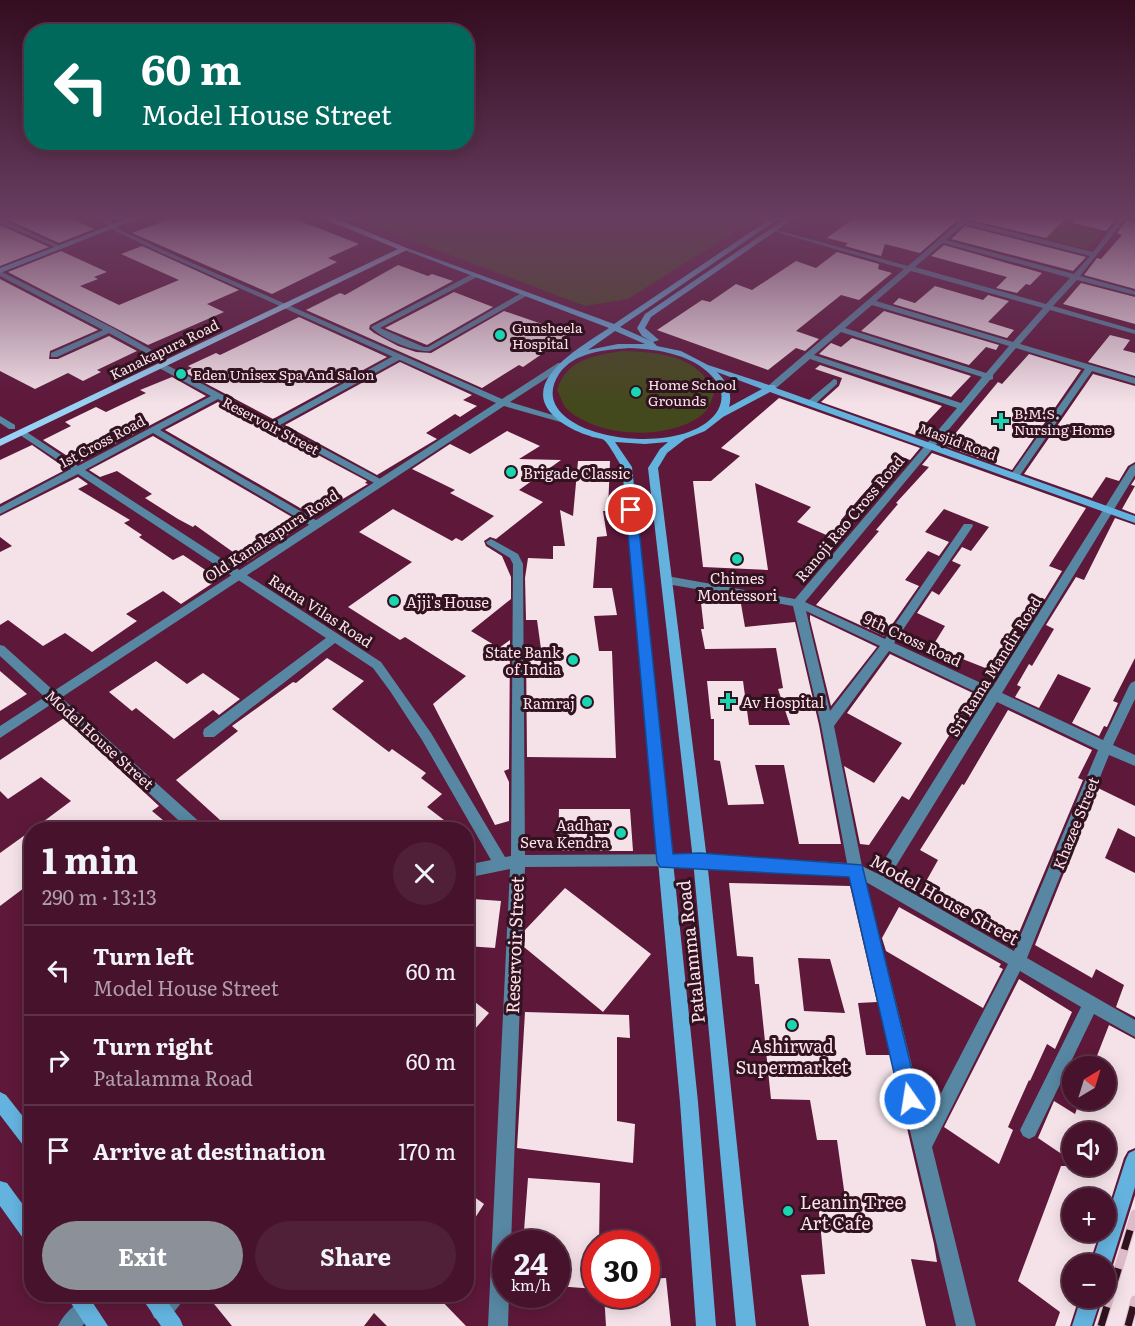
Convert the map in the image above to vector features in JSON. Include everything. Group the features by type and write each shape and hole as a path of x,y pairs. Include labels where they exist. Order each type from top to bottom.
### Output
{"main road":[{"name":"Kanakapura Road","path":"0,443 17,430 332,279"},
{"path":"485,279 614,327 661,349"},
{"path":"686,279 561,365 549,378 546,392 550,406 564,420 589,433 607,438 646,442 683,436 704,427 720,415 772,387"},
{"path":"679,353 645,334 641,328 642,323 648,316 702,279"},
{"path":"573,357 605,348 642,346 679,353"},
{"name":"Masjid Road","path":"679,353 706,366 772,387 1135,520"},
{"path":"706,366 717,374 724,384 727,395 720,415"},
{"name":"Kanakapura Road","path":"0,433 17,430"},
{"name":"Patalamma Road","path":"683,436 663,451 653,468 700,860 746,1326"},
{"name":"Patalamma Road","path":"607,438 627,467 689,1102 706,1326"},
{"path":"0,1101 24,1132"},
{"path":"1104,1254 1135,1159"},
{"path":"0,1190 24,1223"},
{"path":"80,1302 98,1326"},
{"path":"155,1302 167,1318"},
{"path":"1082,1326 1088,1308"}],"street":[{"name":"Reservoir Street","path":"13,279 110,330 217,396 381,483"},
{"path":"223,279 503,403 564,420"},
{"path":"467,279 375,327 380,332 415,347 430,350 526,294"},
{"path":"772,387 898,279"},
{"path":"948,279 1135,332"},
{"name":"Ranoji Rao Cross Road","path":"966,1326 856,870 827,725 798,603 1015,345 1074,279"},
{"path":"1083,279 1135,292"},
{"path":"871,302 1135,381"},
{"path":"840,329 990,377"},
{"path":"54,355 110,330"},
{"path":"809,356 964,407"},
{"path":"272,426 398,357"},
{"name":"Old Kanakapura Road","path":"0,733 561,365"},
{"path":"1015,476 1091,367"},
{"path":"812,402 834,382"},
{"name":"1st Cross Road","path":"0,511 217,396"},
{"name":"Ratna Vilas Road","path":"0,419 335,636 376,665 390,682 509,863"},
{"path":"154,430 317,525"},
{"name":"Sri Rama Mandir Road","path":"879,881 1135,467"},
{"path":"827,725 887,645 968,526"},
{"name":"Reservoir Street","path":"491,542 514,556 518,564 498,1326"},
{"name":"9th Cross Road","path":"666,580 798,603 1135,761"},
{"path":"209,733 335,636"},
{"name":"Model House Street","path":"0,649 190,822"},
{"name":"Khazee Street","path":"922,1148 1017,962 1106,747 1135,686"},
{"name":"Model House Street","path":"474,870 509,863 700,860 856,870 879,881 1135,1029"},
{"path":"1029,1130 1091,1004"},
{"path":"68,1326 80,1302"},
{"path":"167,1318 173,1302"}],"green space":[{"path":"513,279 660,279 628,299 585,306"},
{"name":"Home School Grounds","path":"622,351 677,358 699,371 708,381 714,394 706,410 689,423 673,429 635,433 598,426 581,419 568,410 557,390 567,372 574,365 591,357"}],"building":[{"path":"0,279 98,330 50,351 49,359 58,359 109,336 137,351 97,370 101,372 83,381 68,373 35,389 0,371"},
{"path":"21,279 98,279 80,286 119,305 179,280 177,279 214,279 239,290 207,304 224,312 148,345"},
{"path":"237,279 303,279 272,294"},
{"path":"373,279 447,279 453,281 370,325 369,329 374,333 398,346 416,352 431,353 504,311 571,334 523,367 519,365 482,388 306,310 340,293 345,295"},
{"path":"769,279 885,279 859,300 841,295 796,331 819,339 805,351 796,348 768,370 657,330 702,300 710,302 736,284 752,290"},
{"path":"1005,279 1036,279 1030,285 1026,284 1017,293 996,288"},
{"path":"1098,279 1135,279 1135,289"},
{"path":"1081,283 1135,297 1135,324 1063,304"},
{"path":"935,286 983,300 988,295 1009,301 988,322 1014,330 1007,338 893,304 899,298 915,303"},
{"path":"454,292 493,307 427,345 385,328"},
{"path":"884,311 999,345 996,350 986,347 969,365 861,331"},
{"path":"299,317 387,357 273,419 184,372 192,368 188,366 216,353 220,355"},
{"path":"1110,335 1130,340 1123,350 1135,353 1135,376 1088,362"},
{"path":"852,338 971,376 951,397 819,354 831,343 841,347"},
{"path":"1029,354 1081,370 1012,470 945,446 998,382 1002,384"},
{"path":"400,362 472,395 463,400 477,406 460,417 455,414 426,433 437,439 377,475 285,425"},
{"path":"820,365 942,406 915,435 821,402 839,386 842,378 815,369"},
{"path":"1093,374 1135,386 1135,462 1128,466 1119,481 1106,477 1092,498 1024,474"},
{"path":"172,377 206,396 78,463 43,440 71,426 65,422 96,407 106,412 146,393 140,390"},
{"path":"779,398 920,448 910,460 900,456 863,494 841,520 847,522 833,538 797,522 811,507 755,483 768,570 703,567 693,481 711,481 740,456 721,448"},
{"path":"218,402 367,481 365,483 368,484 314,516 165,430"},
{"path":"507,431 540,446 519,459 561,460 519,490 543,502 496,539 490,537 484,541 486,546 502,556 511,577 511,599 471,631 499,648 510,640 509,769 504,771 509,782 509,821 495,825 433,704 466,676 405,637 400,640 348,607 412,562 359,532 393,509 452,541 456,538 462,541 494,516 450,493 455,490 412,469 450,444 470,454"},
{"path":"153,436 304,524 247,562 195,525 193,527 178,519 145,498 152,494 117,471 100,477 89,470"},
{"path":"32,445 67,469 0,504 0,460"},
{"path":"932,453 1086,508 1049,566 1062,571 1032,620 1027,617 1017,634 1011,631 993,671 932,647 945,626 917,613 932,591 939,595 961,565 952,561 962,547 971,551 989,527 944,509 925,532 949,542 939,556 928,551 905,580 919,586 884,636 816,605 879,531 876,530 898,504 896,503 929,467 922,465"},
{"path":"578,461 610,461 608,511 603,511 607,536 597,537 593,588 612,588 617,615 594,616 599,651 612,651 616,758 527,757 526,649 541,649 537,620 526,620 525,578 528,558 553,559 553,546 565,546 560,510 573,516"},
{"path":"78,477 88,484 78,489 130,520 124,523 142,535 139,537 173,560 183,555 219,579 181,604 163,591 126,614 137,621 92,652 65,633 43,646 8,620 0,625 0,552 12,546 0,537 0,516"},
{"path":"1135,486 1135,514 1122,509"},
{"path":"1115,518 1135,525 1135,658 1113,701 1118,703 1107,727 1104,726 1099,736 1072,723 1091,688 1058,674 1039,708 1015,697 1021,687 1017,685 1029,664 1032,666 1054,629 1046,625 1076,577 1084,580"},
{"path":"701,603 741,604 745,627 795,622 819,725 841,844 799,844 784,765 755,765 764,804 728,805 720,761 714,760 714,719 711,719 707,681 743,681 749,725 790,725 778,689 783,688 776,648 705,649 701,629 704,629"},
{"path":"810,615 877,647 831,706 810,620"},
{"path":"890,654 975,694 909,800 902,796 869,845 860,844 844,766 874,783 902,743 847,713"},
{"path":"327,658 364,681 332,709 389,752 392,749 426,773 421,778 442,794 427,807 447,822 222,822 176,780 238,731 232,726 293,682 296,683"},
{"path":"156,661 187,684 203,673 240,699 219,715 213,710 174,739 136,708 132,711 109,692"},
{"path":"0,671 27,694 0,711"},
{"path":"1008,710 1092,750 1078,778 1083,780 1018,935 1013,932 1011,936 924,885 938,860 920,850 962,784 964,785"},
{"path":"64,718 159,806 152,811 165,822 43,822 71,801 41,777 8,799 0,791 0,760"},
{"path":"1098,788 1135,806 1135,837 1118,828 1105,858 1135,873 1135,1017 1116,1007 1124,985 1096,969 1092,978 1035,945"},
{"path":"559,809 630,809 633,851 558,851"},
{"path":"24,836 24,888 0,906 0,853"},
{"path":"729,883 850,886 877,1002 858,1003 866,1055 890,1055 934,1244 937,1262 911,1259 926,1326 809,1326 801,1275 825,1274 818,1202 846,1204 837,1140 817,1140 810,1100 771,1099 759,984 755,984 753,957 737,956","holes":["798,958 830,959 845,1013 804,1011"]},
{"path":"565,888 651,954 603,1012 524,947 525,930"},
{"path":"474,899 501,901 495,948 474,947"},
{"path":"899,907 1001,964 999,967 1003,969 983,1008 886,951 882,938"},
{"path":"1019,979 1072,1012 1055,1049 1047,1044 1029,1080 1008,1127 1013,1130 999,1164 944,1127"},
{"path":"474,1001 489,1013 474,1030"},
{"path":"525,1012 629,1015 630,1038 617,1037 617,1121 635,1124 633,1163 517,1148"},
{"path":"1109,1025 1135,1039 1135,1148 1128,1151 1124,1158 1115,1188 1062,1188 1062,1242 1097,1242 1092,1254 1062,1254 1062,1308 1076,1308 1070,1326 1055,1326 1060,1312 1018,1281 1061,1166 1062,1176 1116,1176 1116,1122 1062,1122 1062,1154 1038,1138 1054,1101 1062,1106 1062,1110 1069,1110 1075,1114 1076,1110 1116,1110 1116,1056 1097,1056"},
{"path":"528,1178 600,1183 599,1230 582,1230 582,1288 570,1287 570,1230 524,1230"},
{"path":"1135,1195 1135,1326 1094,1326 1100,1308 1116,1308 1116,1255"},
{"path":"474,1197 484,1204 474,1220"},
{"path":"660,1278 666,1278 671,1326 606,1326 605,1308 660,1308"},
{"path":"212,1302 443,1302 466,1326 387,1326 374,1313 364,1326 232,1326"}],"railway":[{"path":"1101,1326 1135,1214"},
{"path":"1128,1326 1135,1300"}],"place":[{"name":"Gunsheela Hospital","path":"500,335"},
{"name":"Eden Unisex Spa And Salon","path":"181,374"},
{"name":"Home School Grounds","path":"636,392"},
{"name":"B.M.S. Nursing Home","path":"1001,421"},
{"name":"Brigade Classic","path":"511,472"},
{"name":"Chimes Montessori","path":"737,559"},
{"name":"Ajji's House","path":"394,601"},
{"name":"State Bank of India","path":"573,660"},
{"name":"Av Hospital","path":"728,701"},
{"name":"Ramraj","path":"587,702"},
{"name":"Aadhar Seva Kendra","path":"621,833"},
{"name":"Ashirwad Supermarket","path":"792,1025"},
{"name":"Leanin Tree Art Cafe","path":"788,1211"}],"route":[{"path":"631,510 665,862 700,860 856,870 910,1099"}]}
